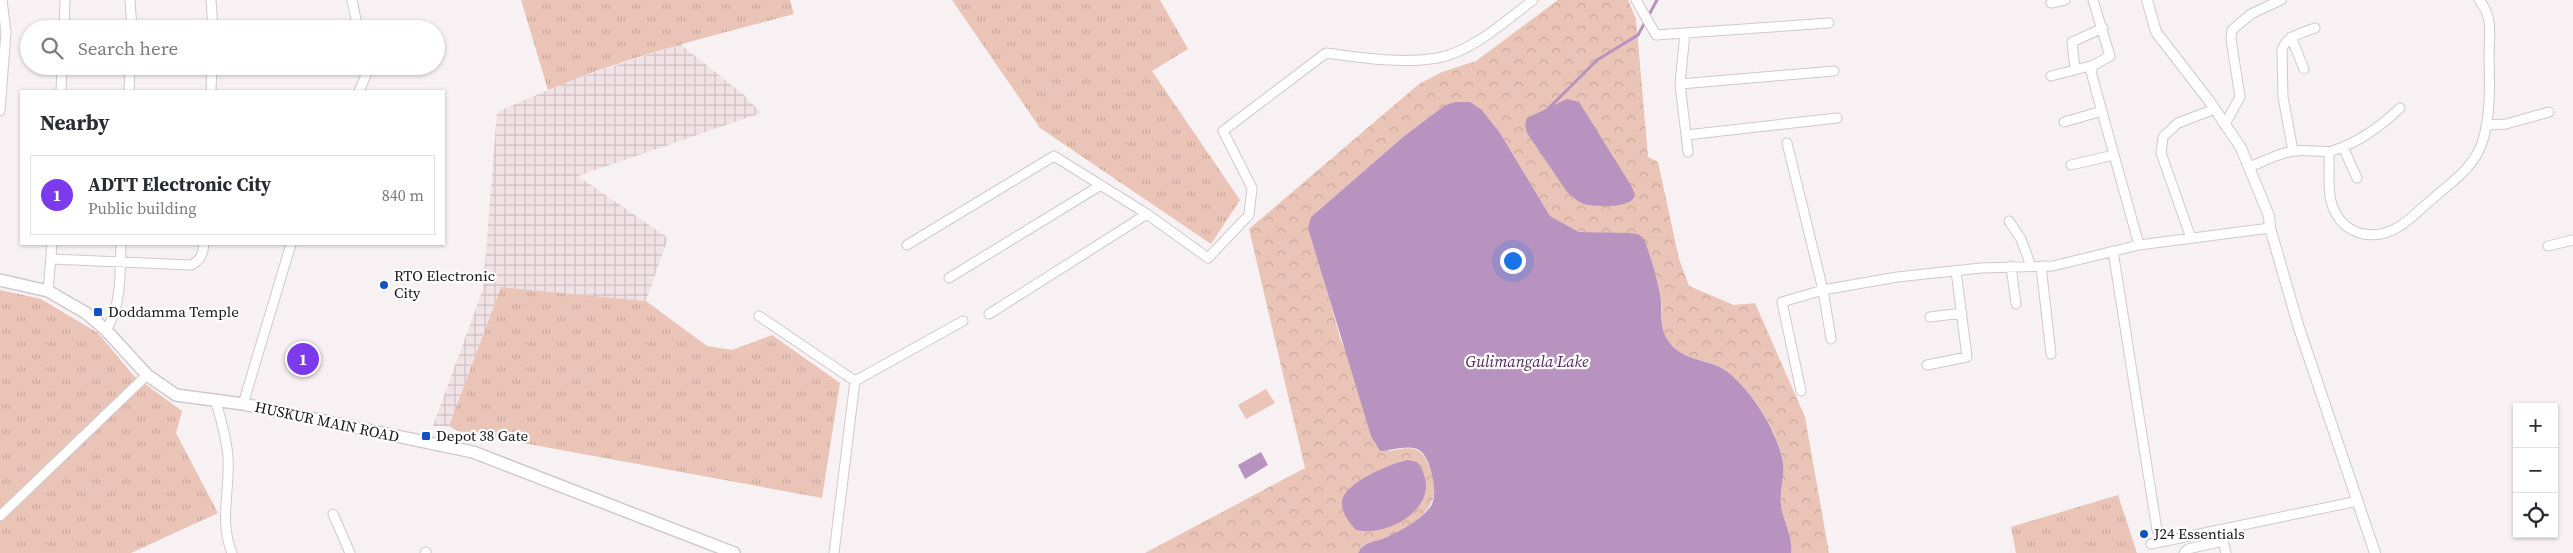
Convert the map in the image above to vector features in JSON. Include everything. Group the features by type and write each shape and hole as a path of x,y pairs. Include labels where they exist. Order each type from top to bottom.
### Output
{"main road":[{"name":"HUSKUR MAIN ROAD","path":"0,280 48,292 86,313 106,330 147,375 176,395 216,402 242,404 473,452 734,553"}],"street":[{"path":"0,111 3,32 2,0"},
{"path":"64,20 65,0"},
{"path":"130,0 131,20"},
{"path":"211,0 212,20"},
{"path":"352,0 356,20"},
{"path":"907,245 1054,156 1147,214 1208,258 1249,215 1252,188 1223,131 1326,53 1390,59 1439,58 1484,36 1533,0"},
{"path":"1636,0 1656,35 1829,23"},
{"path":"2051,3 2065,0"},
{"path":"2051,76 2094,65 2110,56 2093,0"},
{"path":"2147,0 2156,32 2215,109 2250,167 2269,216 2270,228 2299,328 2375,553"},
{"path":"2225,124 2240,98 2231,39 2232,30 2251,14 2281,0"},
{"path":"2329,152 2330,187 2334,211 2355,233 2368,235 2384,234 2399,227 2460,176 2478,154 2486,125 2491,72 2489,14 2479,0"},
{"path":"2075,70 2072,42 2103,28"},
{"path":"2293,151 2283,97 2282,61 2284,43 2292,37 2315,28"},
{"path":"1685,33 1680,84 1688,152"},
{"path":"2292,37 2304,69"},
{"path":"2094,65 2091,72 2139,245"},
{"path":"1680,84 1834,71"},
{"path":"61,90 62,75"},
{"path":"129,90 130,75"},
{"path":"211,90 212,75"},
{"path":"359,90 366,75"},
{"path":"2250,167 2293,151 2316,149 2329,152 2343,147 2383,124 2400,108"},
{"path":"2191,238 2161,153 2163,137 2178,123 2215,109"},
{"path":"2064,122 2102,111"},
{"path":"2486,125 2506,124 2549,112"},
{"path":"1686,135 1837,118"},
{"path":"1787,143 1822,290 1831,339"},
{"path":"2343,147 2357,178"},
{"path":"2071,165 2114,155"},
{"path":"949,278 1101,185"},
{"path":"989,314 1147,214"},
{"path":"2009,221 2021,239 2031,266"},
{"path":"1801,391 1782,302 1822,290 1897,278 1956,271 2011,266 2041,266 2072,262 2139,245 2270,228"},
{"path":"2548,246 2573,240"},
{"path":"48,292 52,245"},
{"path":"106,330 113,319 119,292 121,245"},
{"path":"52,259 191,265 197,262 203,254 204,245"},
{"path":"242,404 291,245"},
{"path":"2113,252 2157,530"},
{"path":"2011,266 2016,304"},
{"path":"2041,266 2051,354"},
{"path":"1927,365 1968,357 1956,271"},
{"path":"1930,317 1962,313"},
{"path":"759,316 855,381"},
{"path":"855,381 963,321"},
{"path":"0,516 147,375"},
{"path":"834,553 855,381"},
{"path":"216,402 226,436 228,460 224,528 232,553"},
{"path":"2151,544 2220,528 2358,501"},
{"path":"333,514 350,553"},
{"path":"2220,528 2226,553"},
{"path":"2208,531 2211,544"},
{"path":"2184,553 2188,549 2223,541"}],"shaded area":[{"path":"680,44 745,96 761,113 578,176 668,238 646,301 501,287 449,426 433,426 483,289 497,112 572,80"}],"green space":[{"path":"521,0 790,0 794,14 639,57 548,90"},
{"path":"952,0 1160,0 1188,49 1152,71 1240,200 1211,244 1040,128"},
{"path":"1558,0 1628,0 1636,19 1648,157 1658,162 1679,259 1689,286 1734,305 1755,303 1805,417 1829,553 1791,553 1781,505 1783,463 1776,438 1756,402 1729,373 1723,368 1683,354 1669,343 1664,332 1658,287 1638,234 1579,232 1550,216 1500,133 1482,110 1444,106 1403,137 1311,217 1326,287 1340,338 1389,451 1413,449 1421,452 1424,456 1435,484 1434,496 1430,506 1412,523 1387,537 1367,544 1358,553 1145,553 1305,468 1249,229 1419,84 1442,72 1476,61"},
{"path":"501,287 646,301 707,346 732,350 772,335 840,383 822,498 458,431 449,426"},
{"path":"0,290 41,299 98,333 134,376 182,411 176,433 218,513 131,553 0,553"},
{"path":"1266,389 1275,403 1246,419 1238,405"},
{"path":"2118,495 2137,553 2016,553 2011,527"}],"water":[{"path":"1567,99 1579,102 1632,187 1635,195 1632,200 1620,205 1596,206 1584,204 1577,200 1567,192 1527,133 1525,124 1527,118"},
{"name":"Gulimangala Lake","path":"1455,102 1470,102 1482,110 1500,133 1550,216 1579,232 1638,234 1644,239 1660,294 1663,331 1669,342 1682,354 1715,365 1729,373 1747,391 1770,426 1783,463 1781,505 1791,541 1791,553 1358,553 1367,544 1399,531 1422,516 1431,506 1434,485 1427,460 1419,450 1405,448 1380,451 1371,436 1308,228 1311,217 1403,137 1444,106"},
{"path":"1261,452 1268,465 1245,479 1238,465"},
{"path":"1408,460 1417,462 1425,477 1426,491 1421,503 1412,514 1399,523 1370,531 1356,530 1348,521 1343,511 1342,503 1344,496 1350,488 1369,475"}],"waterway":[{"path":"1549,108 1597,60 1638,35 1657,0"}],"place":[{"name":"RTO Electronic City","path":"384,285"},
{"name":"Doddamma Temple","path":"98,312"},
{"name":"ADTT Electronic City","path":"303,359"},
{"name":"Depot 38 Gate","path":"426,436"},
{"name":"J24 Essentials","path":"2144,534"}]}
